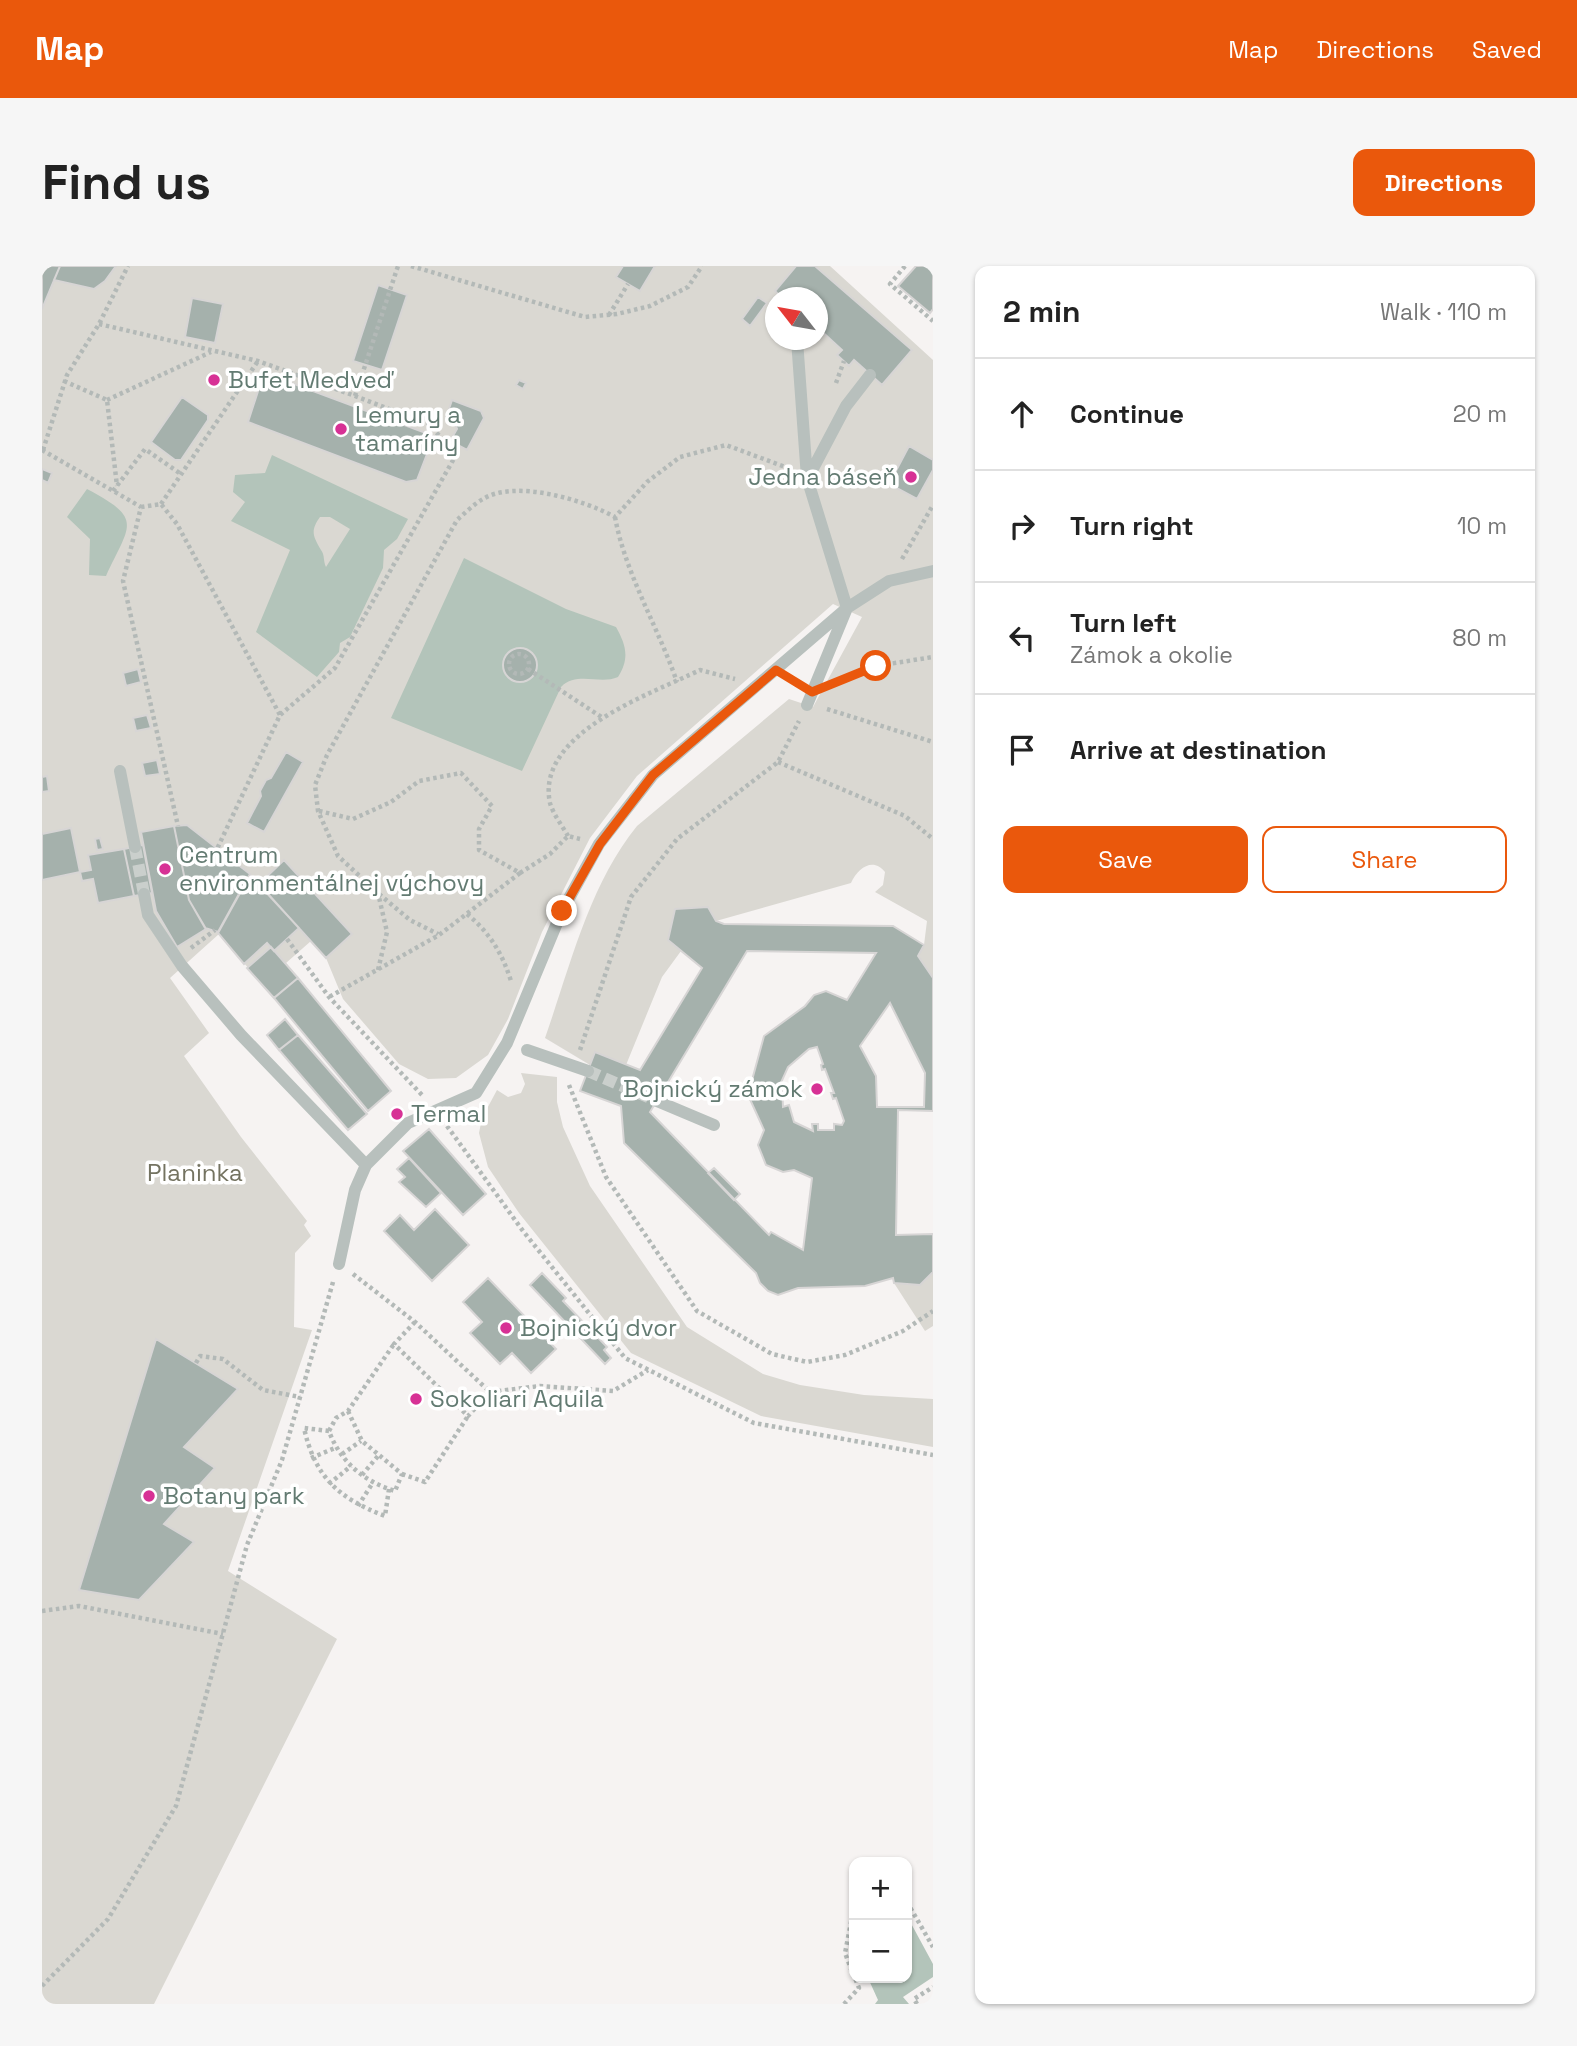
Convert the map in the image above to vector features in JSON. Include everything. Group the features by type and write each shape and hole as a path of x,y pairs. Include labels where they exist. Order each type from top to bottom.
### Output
{"street":[{"path":"798,350 807,478 847,608 807,705"},
{"path":"807,478 846,406 870,375"},
{"path":"339,1264 355,1190 366,1166 408,1123 476,1093 507,1043 562,911 600,844 653,775 847,608 889,581 933,571"},
{"path":"120,771 135,847"},
{"path":"144,894 148,915 183,966 241,1035 366,1166"},
{"path":"507,1043 588,1071"},
{"path":"657,1101 714,1125"}],"path":[{"path":"128,266 99,324 64,381 42,450 141,507 161,503 258,361"},
{"path":"355,396 398,266"},
{"path":"411,266 585,317 650,306 688,287 702,266"},
{"path":"905,266 890,284 933,321"},
{"path":"609,315 628,284"},
{"path":"99,324 258,361 355,396 429,424 456,455 335,668 280,715 217,849"},
{"path":"64,381 107,400 213,351"},
{"path":"107,400 117,486"},
{"path":"615,517 647,482 680,457 726,445 772,460 807,478"},
{"path":"113,491 145,449 181,474"},
{"path":"439,935 410,920 338,856 318,811 314,785 327,755 457,520 484,498 517,490 591,504 615,517"},
{"path":"161,503 177,524 280,715"},
{"path":"889,581 933,505"},
{"path":"141,507 123,581 178,825"},
{"path":"615,517 621,549 661,635 677,681"},
{"path":"530,671 514,673 511,659 515,655 524,656 528,660 530,671 603,718"},
{"path":"933,657 876,666 812,692 821,707 933,742"},
{"path":"600,844 568,836 550,804 550,773 577,736 603,718 700,670 758,685"},
{"path":"807,705 778,762 905,816 933,839"},
{"path":"318,811 353,819 391,802 419,780 461,773 492,806 479,829 479,850 520,873"},
{"path":"329,997 439,935 520,873 550,854 568,836"},
{"path":"378,893 387,932 378,970"},
{"path":"467,914 488,931 505,961 521,1012"},
{"path":"199,943 215,930"},
{"path":"287,939 329,997 436,1110 523,1231 625,1358 754,1423 933,1455"},
{"path":"42,1986 108,1919 176,1806 247,1545 282,1460 339,1264 415,1322 490,1392"},
{"path":"402,1474 396,1491 372,1484 335,1448 329,1431 336,1418 348,1411 394,1344 415,1322"},
{"path":"394,1344 468,1416"},
{"path":"196,1363 200,1356 223,1359 263,1390 300,1397"},
{"path":"348,1411 362,1440 378,1456 402,1474 425,1482 468,1416 490,1392 540,1386 613,1391 648,1370"},
{"path":"329,1431 304,1428 311,1458 330,1484 358,1506 384,1516 389,1489"},
{"path":"342,1454 362,1440"},
{"path":"311,1458 335,1448"},
{"path":"362,1475 378,1456"},
{"path":"330,1484 351,1466"},
{"path":"358,1506 372,1484"},
{"path":"42,1611 79,1606 223,1634"},
{"path":"912,1911 933,1947"},
{"path":"849,1933 845,1953 849,1964"},
{"path":"844,2004 859,1988 857,1983"},
{"path":"917,2004 914,1999 933,1987"}],"green space":[{"name":"Planinka","path":"42,266 830,266 933,360 933,978 918,956 924,945 927,921 875,892 883,885 885,872 876,865 871,865 862,869 851,883 716,921 707,907 676,909 668,940 681,951 662,977 626,1065 590,1065 545,1038 593,900 620,849 637,826 789,699 813,707 862,617 833,604 637,776 590,838 542,932 508,1019 488,1055 456,1078 428,1079 399,1064 343,999 326,958 311,941 286,963 298,978 274,998 219,934 170,978 209,1033 184,1056 241,1137 307,1221 304,1225 311,1236 295,1253 294,1327 312,1330 228,1571 337,1639 154,2004 42,2004"},
{"path":"521,1073 557,1077 557,1102 563,1127 590,1186 687,1327 763,1374 800,1385 864,1395 933,1399 933,1447 761,1416 631,1353 519,1213 488,1167 479,1133 482,1118 497,1090 508,1097 521,1093 525,1084"},
{"path":"933,1272 933,1326 925,1331 894,1283 920,1285"}],"shaded area":[{"path":"272,455 408,519 397,539 384,550 383,568 350,637 340,643 339,652 317,677 256,632 290,550 231,521 245,502 233,492 235,475 265,473","holes":["320,517 330,517 350,529 326,567 314,530"]},
{"path":"87,489 117,508 127,524 126,534 106,576 89,575 90,539 67,517"},
{"path":"464,558 566,609 616,627 624,646 624,664 618,677 574,680 561,687 522,771 391,718","holes":["515,648 532,652 537,669 524,682 515,682 503,669 503,660"]},
{"path":"912,1925 933,1964 933,1977 903,1997 909,2004 875,2004 878,2000 870,1983 912,1983"}],"building":[{"path":"42,266 60,266 42,309"},
{"path":"60,266 116,266 105,281 94,289 54,280"},
{"path":"623,266 655,266 640,291 616,277"},
{"path":"796,266 815,266 912,350 882,385 854,360 849,366 837,355 842,350 828,337 828,287 778,287"},
{"path":"916,266 933,266 933,309 930,313 898,286"},
{"path":"378,285 407,295 382,370 353,361"},
{"path":"758,297 765,302 765,306 750,326 742,319"},
{"path":"192,298 223,304 215,343 185,337"},
{"name":"Lemury a tamaríny","path":"270,375 434,436 417,480 406,482 248,422 261,382"},
{"path":"519,380 526,383 523,389 516,385"},
{"path":"182,397 208,415 208,420 181,460 175,460 151,442"},
{"path":"452,400 481,411 484,418 467,450 450,441 457,429 454,421 446,418"},
{"name":"Jedna báseň","path":"909,446 933,460 933,470 917,499 889,484"},
{"path":"42,469 52,473 48,483 42,480"},
{"path":"520,648 532,653 537,665 532,677 520,682 508,677 503,665 508,653"},
{"path":"138,669 141,682 126,686 123,673"},
{"path":"147,715 151,728 136,731 133,718"},
{"path":"286,752 303,762 264,832 247,823 266,780 271,778"},
{"path":"157,760 160,774 145,776 142,763"},
{"path":"47,776 49,791 42,792 42,777"},
{"path":"187,825 250,874 218,932 205,928 189,900 174,826"},
{"name":"Centrum environmentálnej výchovy","path":"174,826 189,900 206,929 177,947 156,911 141,832"},
{"path":"71,828 80,872 42,880 42,834"},
{"path":"100,838 103,849 97,850 95,839"},
{"path":"143,845 152,893 134,896 124,849"},
{"path":"124,849 134,896 98,903 93,879 82,881 80,872 91,870 88,855"},
{"path":"284,860 352,934 326,958 259,884"},
{"path":"250,875 299,928 274,951 267,943 244,964 218,933"},
{"path":"708,907 716,921 724,924 893,926 924,945 918,956 933,978 933,1111 898,1110 896,1235 933,1234 933,1272 920,1285 894,1283 893,1278 865,1286 798,1288 778,1295 768,1291 760,1283 756,1273 624,1143 621,1106 580,1091 595,1052 640,1070 702,968 668,940 675,909","holes":["747,951 876,953 847,1000 826,991 814,995 805,1006 764,1036 748,1095 764,1130 758,1145 766,1165 783,1172 794,1170 812,1178 803,1250 771,1232 769,1235 650,1112","890,1003 925,1073 924,1107 877,1107 876,1076 860,1046","817,1047 823,1064 822,1070 825,1069 834,1093 831,1093 833,1099 836,1098 844,1121 842,1125 834,1124 834,1130 818,1130 818,1124 812,1124 813,1131 794,1122 789,1105 783,1107 782,1085 779,1087 788,1067 809,1049"]},
{"path":"271,947 298,978 274,998 247,968"},
{"path":"298,978 391,1091 368,1111 274,998"},
{"path":"285,1019 298,1035 279,1050 267,1035"},
{"path":"298,1035 367,1114 348,1130 279,1050"},
{"path":"429,1129 486,1194 463,1215 403,1151"},
{"path":"409,1158 441,1193 426,1207 399,1182 405,1177 397,1169"},
{"path":"714,1168 740,1194 734,1200 708,1173"},
{"path":"435,1209 469,1245 432,1281 384,1231 400,1215 414,1230"},
{"path":"542,1273 566,1298 563,1301 607,1347 604,1350 611,1358 605,1364 530,1285"},
{"name":"Bojnický dvor","path":"488,1278 556,1349 531,1373 512,1353 500,1364 470,1333 482,1322 463,1302"},
{"name":"Botany park","path":"156,1339 238,1389 184,1447 215,1468 164,1524 194,1542 139,1600 79,1590"}],"tunnel":[{"path":"135,847 144,894"},
{"path":"588,1071 657,1101"}],"place":[{"name":"Bufet Medveď","path":"214,380"},
{"name":"Lemury a tamaríny","path":"341,429"},
{"name":"Jedna báseň","path":"911,477"},
{"name":"Centrum environmentálnej výchovy","path":"165,869"},
{"name":"Bojnický zámok","path":"817,1089"},
{"name":"Termal","path":"397,1114"},
{"name":"Bojnický dvor","path":"506,1328"},
{"name":"Sokoliari Aquila","path":"416,1399"},
{"name":"Botany park","path":"149,1496"}],"route":[{"path":"562,911 600,844 653,775 776,670 812,692 876,666"}]}
